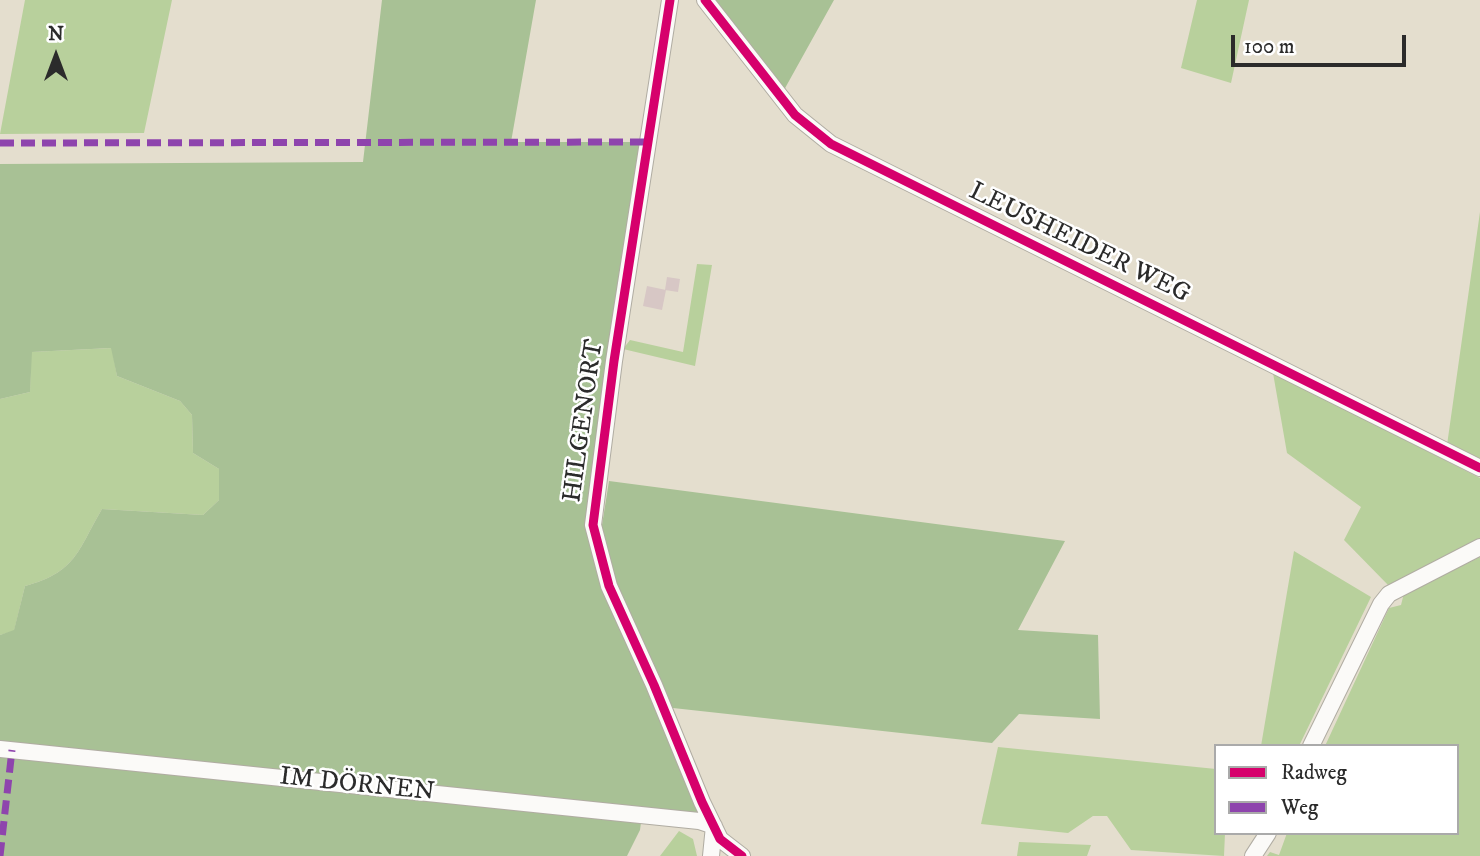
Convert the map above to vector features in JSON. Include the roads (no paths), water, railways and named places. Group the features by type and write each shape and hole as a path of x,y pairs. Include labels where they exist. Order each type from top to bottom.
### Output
{"street":[{"name":"HILGENORT","path":"670,0 614,361 593,525 609,586 714,826 720,839 742,856"},
{"name":"LEUSHEIDER WEG","path":"705,0 795,115 831,144 1480,468"},
{"path":"1312,744 1376,613 1389,594 1480,547"},
{"name":"IM DÖRNEN","path":"0,749 671,818 714,826"},
{"path":"710,856 714,826"},
{"path":"1254,856 1267,835"}]}
